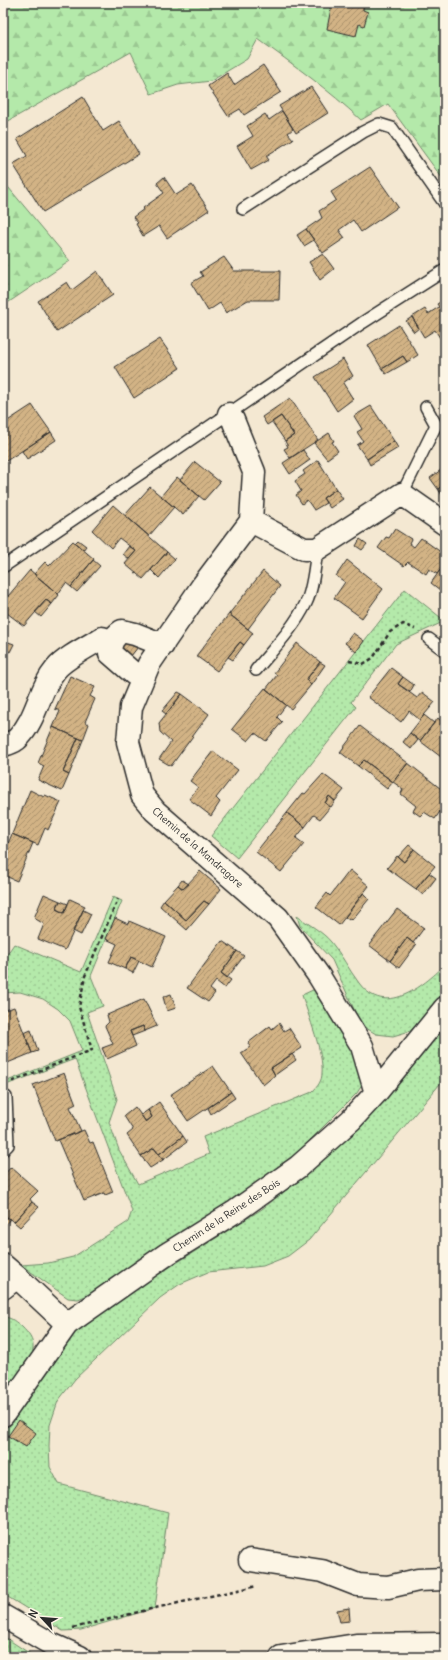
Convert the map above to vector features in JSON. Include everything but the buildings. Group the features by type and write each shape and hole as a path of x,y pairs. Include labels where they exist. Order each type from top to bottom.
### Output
{"street":[{"path":"229,414 233,420 254,472 251,521 304,549 317,549 402,494 445,524"},
{"name":"Chemin de la Mandragore","path":"251,521 203,585 149,664 131,707 128,742 142,795 155,811 278,918 319,976 362,1046 376,1093"},
{"path":"142,679 110,653 112,641 115,636 122,631 135,634 162,645"},
{"path":"3,745 19,738 30,720 45,686 56,668 102,638 112,641"},
{"name":"Chemin de la Reine des Bois","path":"3,1415 67,1324 167,1254 236,1211 298,1167 351,1120 376,1093 445,1008"},
{"path":"8,1277 67,1324"},
{"path":"250,1560 322,1572 358,1585 388,1587 418,1580 445,1580"},
{"path":"3,1616 80,1657"},
{"path":"281,1657 356,1645 445,1644"}],"lane":[{"path":"243,209 363,132 379,124 392,128 445,204"},
{"path":"3,567 362,323 445,270"},
{"path":"402,494 436,426 426,407"},
{"path":"256,670 292,626 307,603 317,549"},
{"path":"429,639 445,651"},
{"path":"3,1150 8,1145 6,1097"}],"path":[{"path":"349,661 363,664 373,658 390,632 403,624 429,639"},
{"path":"6,1097 13,1081 92,1050 79,1007 85,976 118,899"},
{"path":"70,1629 263,1584"},
{"path":"3,1656 8,1657"}],"green space":[{"path":"3,3 445,3 445,182 388,104 361,120 324,88 258,39 247,59 211,81 178,85 151,94 131,52 3,124"},
{"path":"3,181 70,261 3,306"},
{"path":"405,589 445,621 396,644 351,702 356,707 237,858 211,836"},
{"path":"113,897 122,901 91,976 103,1006 87,1012 117,1099 109,1122 119,1150 138,1184 209,1154 203,1137 314,1090 321,1078 321,1056 302,995 315,989 360,1055 362,1085 357,1093 302,1148 264,1182 88,1295 78,1299 68,1298 21,1265 48,1263 73,1257 128,1222 132,1211 75,1059 6,1085 5,1082 82,1051 70,1021 58,1009 43,999 20,992 3,993 3,960 14,944 81,972"},
{"path":"297,916 328,938 359,983 369,993 380,998 392,998 403,995 415,990 445,965 445,991 428,1013 410,1031 393,1036 376,1034 361,1025 332,960 300,926"},
{"path":"445,1025 445,1078 309,1240 288,1256 263,1266 208,1272 180,1284 160,1298 75,1379 58,1401 50,1425 49,1446 50,1467 59,1484 168,1513 155,1608 81,1630 63,1631 3,1594 3,1432 76,1329 86,1320 262,1209 287,1189 312,1168 381,1099"},
{"path":"3,1317 11,1319 22,1327 33,1343 33,1349 26,1367 3,1397"},
{"path":"3,1636 35,1657 3,1656"}]}
